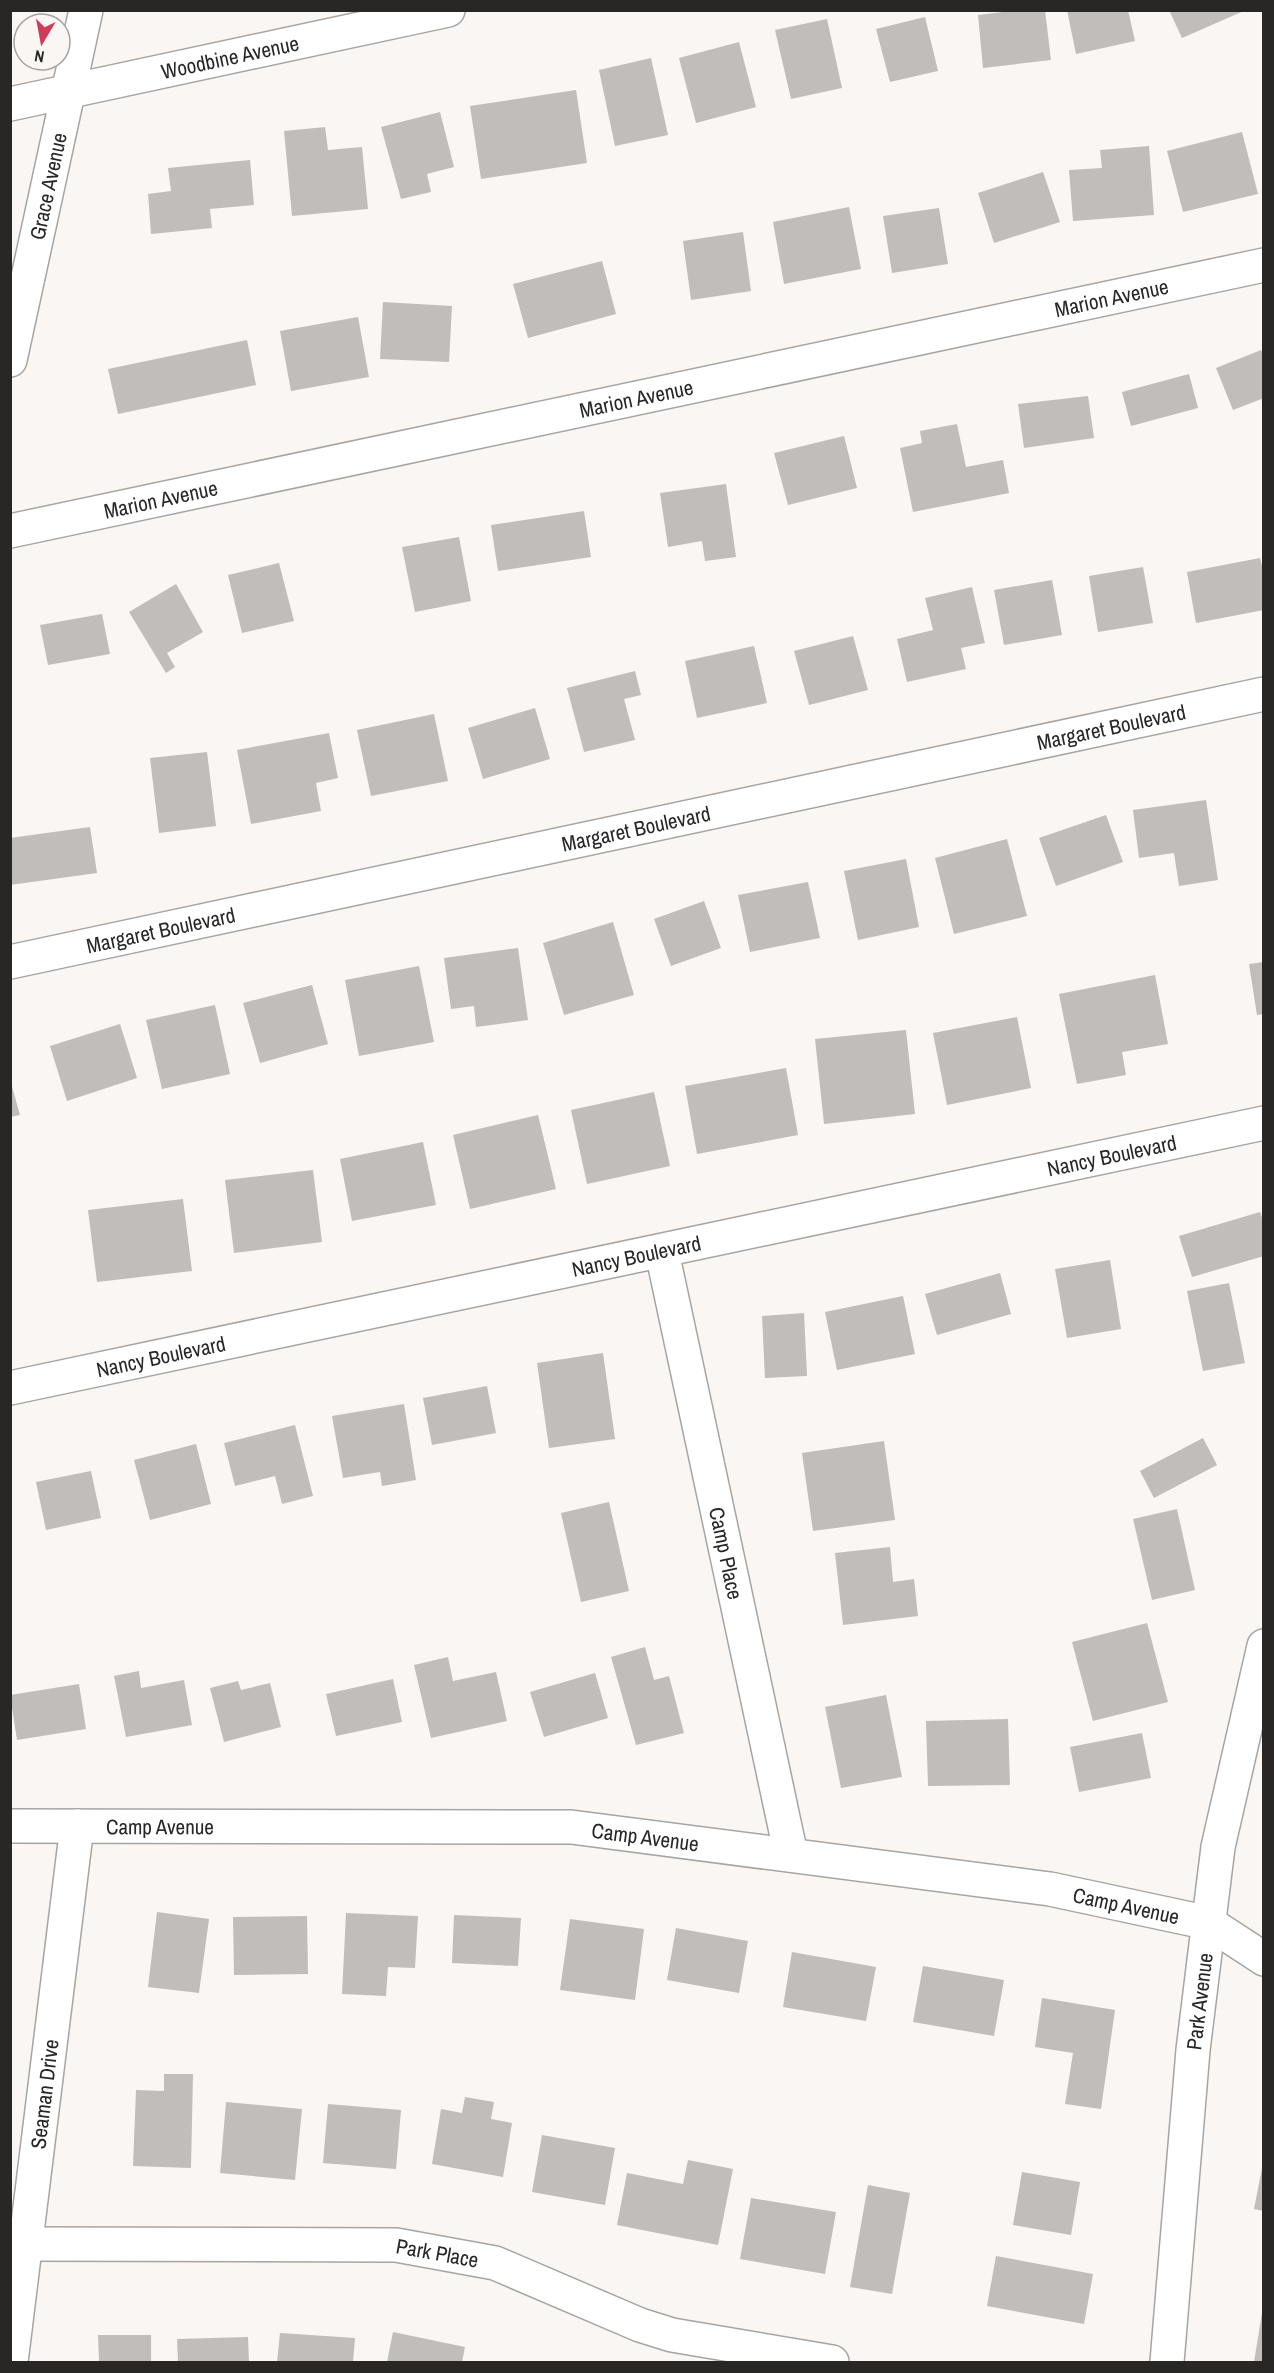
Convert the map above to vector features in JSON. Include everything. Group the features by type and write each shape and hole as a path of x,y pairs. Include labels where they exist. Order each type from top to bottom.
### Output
{"street":[{"name":"Grace Avenue","path":"10,360 86,10"},
{"name":"Woodbine Avenue","path":"10,104 448,10"},
{"name":"Marion Avenue","path":"10,531 1263,265"},
{"name":"Margaret Boulevard","path":"10,962 1263,694"},
{"name":"Nancy Boulevard","path":"10,1388 662,1252 1263,1123"},
{"name":"Camp Place","path":"662,1252 791,1855"},
{"name":"Park Avenue","path":"1167,2362 1193,2050 1218,1846 1263,1646"},
{"name":"Camp Avenue","path":"10,1826 571,1827 1050,1889 1209,1923 1263,1959"},
{"name":"Seaman Drive","path":"11,2362 77,1826"},
{"name":"Park Place","path":"26,2244 396,2245 495,2263 640,2325 672,2335 832,2362"}],"building":[{"path":"1020,10 1045,10 1051,60 983,68 978,15"},
{"path":"1067,10 1128,10 1135,41 1076,54"},
{"path":"1169,10 1246,10 1182,38"},
{"path":"925,17 938,71 890,82 876,29"},
{"path":"827,19 842,88 791,99 775,30"},
{"path":"739,42 756,107 696,123 679,58"},
{"path":"651,58 668,135 615,146 599,70"},
{"path":"576,90 587,163 481,179 470,106"},
{"path":"440,112 454,167 427,174 431,192 401,199 381,127"},
{"path":"325,127 328,150 362,147 368,209 292,216 284,131"},
{"path":"1242,132 1258,194 1183,212 1167,151"},
{"path":"1149,146 1154,215 1073,221 1069,170 1102,168 1100,150"},
{"path":"250,160 254,205 210,209 212,228 151,234 148,194 171,191 168,168"},
{"path":"1043,172 1060,222 994,243 978,193"},
{"path":"849,207 861,269 784,284 773,222"},
{"path":"939,208 948,264 892,273 883,216"},
{"path":"743,232 751,291 691,300 683,241"},
{"path":"602,261 616,314 528,338 513,284"},
{"path":"383,302 452,306 449,362 380,359"},
{"path":"358,317 369,377 291,391 280,331"},
{"path":"247,340 256,385 118,414 108,369"},
{"path":"1261,350 1264,357 1264,398 1233,410 1216,368"},
{"path":"1189,374 1198,408 1131,426 1122,392"},
{"path":"1088,396 1094,438 1024,448 1018,404"},
{"path":"957,424 966,467 1003,460 1009,493 913,512 900,448 922,443 920,431"},
{"path":"844,436 857,488 788,505 774,453"},
{"path":"726,484 736,557 705,561 702,541 668,547 660,493"},
{"path":"584,511 591,557 498,571 491,525"},
{"path":"459,537 471,601 415,612 402,547"},
{"path":"1260,558 1264,574 1264,610 1196,623 1187,572"},
{"path":"279,563 294,621 242,633 228,575"},
{"path":"1143,567 1153,623 1098,632 1089,576"},
{"path":"1052,580 1062,635 1004,645 994,590"},
{"path":"176,584 203,632 167,653 175,667 166,673 129,612"},
{"path":"972,587 985,643 961,648 966,669 907,682 897,639 933,630 925,598"},
{"path":"102,614 110,654 48,665 40,625"},
{"path":"853,636 868,690 809,705 794,651"},
{"path":"754,646 767,703 697,718 685,661"},
{"path":"635,671 641,695 624,699 635,740 584,752 567,688"},
{"path":"535,708 550,759 483,779 468,728"},
{"path":"434,714 448,781 371,796 357,730"},
{"path":"329,733 338,778 316,783 321,811 251,824 237,750"},
{"path":"207,752 216,826 159,833 150,758"},
{"path":"1206,800 1218,880 1179,886 1174,853 1139,858 1133,810"},
{"path":"1106,815 1123,862 1056,886 1039,838"},
{"path":"90,827 97,873 10,885 10,838"},
{"path":"1007,839 1027,916 954,934 935,858"},
{"path":"906,859 919,927 858,940 844,871"},
{"path":"808,882 820,938 750,952 738,895"},
{"path":"704,901 721,948 671,966 654,919"},
{"path":"613,922 634,995 564,1015 543,943"},
{"path":"518,948 528,1020 476,1027 474,1006 451,1009 444,958"},
{"path":"1264,962 1264,1014 1257,1015 1249,964"},
{"path":"419,966 434,1042 359,1056 345,980"},
{"path":"1155,975 1168,1044 1122,1052 1126,1075 1077,1084 1059,994"},
{"path":"312,985 328,1044 260,1063 243,1003"},
{"path":"215,1005 230,1074 162,1089 146,1020"},
{"path":"1017,1017 1031,1088 947,1105 933,1033"},
{"path":"120,1024 137,1078 67,1101 50,1046"},
{"path":"906,1030 915,1114 824,1124 815,1039"},
{"path":"786,1068 798,1135 697,1154 685,1086"},
{"path":"10,1084 20,1115 10,1117"},
{"path":"654,1092 670,1166 587,1184 571,1110"},
{"path":"538,1115 556,1189 470,1209 453,1135"},
{"path":"423,1142 436,1205 352,1221 340,1159"},
{"path":"313,1170 322,1242 234,1253 225,1180"},
{"path":"183,1199 192,1271 97,1282 88,1210"},
{"path":"1260,1212 1264,1223 1264,1256 1192,1277 1179,1236"},
{"path":"1110,1260 1121,1329 1067,1338 1055,1269"},
{"path":"1000,1273 1011,1314 937,1335 925,1294"},
{"path":"1229,1283 1245,1363 1203,1371 1187,1291"},
{"path":"903,1296 915,1354 837,1370 825,1312"},
{"path":"804,1313 807,1376 765,1378 762,1316"},
{"path":"603,1353 615,1439 549,1448 537,1363"},
{"path":"487,1386 496,1433 432,1445 423,1398"},
{"path":"404,1404 416,1480 382,1486 380,1472 343,1478 332,1416"},
{"path":"295,1425 313,1496 282,1504 275,1476 235,1486 224,1443"},
{"path":"1203,1438 1217,1465 1154,1498 1140,1471"},
{"path":"884,1441 895,1520 813,1531 802,1453"},
{"path":"196,1444 211,1504 150,1520 134,1460"},
{"path":"91,1471 101,1518 46,1530 36,1482"},
{"path":"609,1502 629,1591 581,1602 561,1513"},
{"path":"1177,1509 1195,1590 1152,1600 1133,1519"},
{"path":"890,1547 893,1582 914,1579 918,1616 843,1625 835,1553"},
{"path":"1147,1623 1168,1702 1093,1721 1072,1642"},
{"path":"645,1647 654,1680 669,1676 684,1733 636,1745 611,1657"},
{"path":"448,1657 453,1681 496,1672 507,1721 431,1738 414,1665"},
{"path":"139,1671 141,1688 184,1680 192,1725 126,1737 114,1676"},
{"path":"595,1673 608,1718 544,1737 530,1692"},
{"path":"393,1679 402,1722 336,1736 326,1694"},
{"path":"238,1681 241,1690 270,1683 281,1727 224,1742 210,1688"},
{"path":"79,1684 86,1729 17,1740 10,1695"},
{"path":"886,1695 902,1777 841,1788 825,1707"},
{"path":"1008,1719 1010,1785 928,1786 926,1721"},
{"path":"1142,1733 1151,1778 1079,1792 1070,1747"},
{"path":"157,1912 209,1919 199,1993 148,1987"},
{"path":"346,1913 418,1916 415,1968 388,1967 386,1996 342,1994"},
{"path":"454,1915 521,1918 518,1966 452,1963"},
{"path":"307,1916 308,1974 234,1975 233,1917"},
{"path":"570,1919 644,1929 635,2000 560,1990"},
{"path":"676,1928 748,1941 739,1993 667,1980"},
{"path":"792,1952 876,1967 866,2021 783,2007"},
{"path":"923,1966 1004,1980 994,2036 913,2022"},
{"path":"1042,1998 1115,2010 1101,2109 1065,2104 1073,2053 1035,2047"},
{"path":"164,2074 193,2074 191,2168 133,2166 136,2090 164,2091"},
{"path":"465,2097 494,2102 491,2119 512,2123 503,2177 432,2164 441,2109 462,2113"},
{"path":"226,2102 302,2109 295,2180 220,2173"},
{"path":"328,2104 401,2110 396,2169 323,2163"},
{"path":"542,2135 615,2148 605,2205 532,2192"},
{"path":"688,2160 733,2169 718,2245 617,2225 627,2173 683,2184"},
{"path":"1262,2168 1264,2168 1264,2211 1254,2209"},
{"path":"1022,2172 1080,2182 1071,2235 1013,2225"},
{"path":"868,2185 910,2193 892,2294 850,2287"},
{"path":"751,2198 836,2212 825,2274 740,2259"},
{"path":"996,2256 1093,2274 1084,2324 987,2306"},
{"path":"1262,2313 1264,2362 1254,2362"},
{"path":"393,2332 465,2347 462,2362 387,2362"},
{"path":"280,2333 355,2338 353,2362 277,2362"},
{"path":"98,2335 151,2335 151,2362 99,2362"},
{"path":"248,2337 249,2362 178,2362 177,2339"}]}
